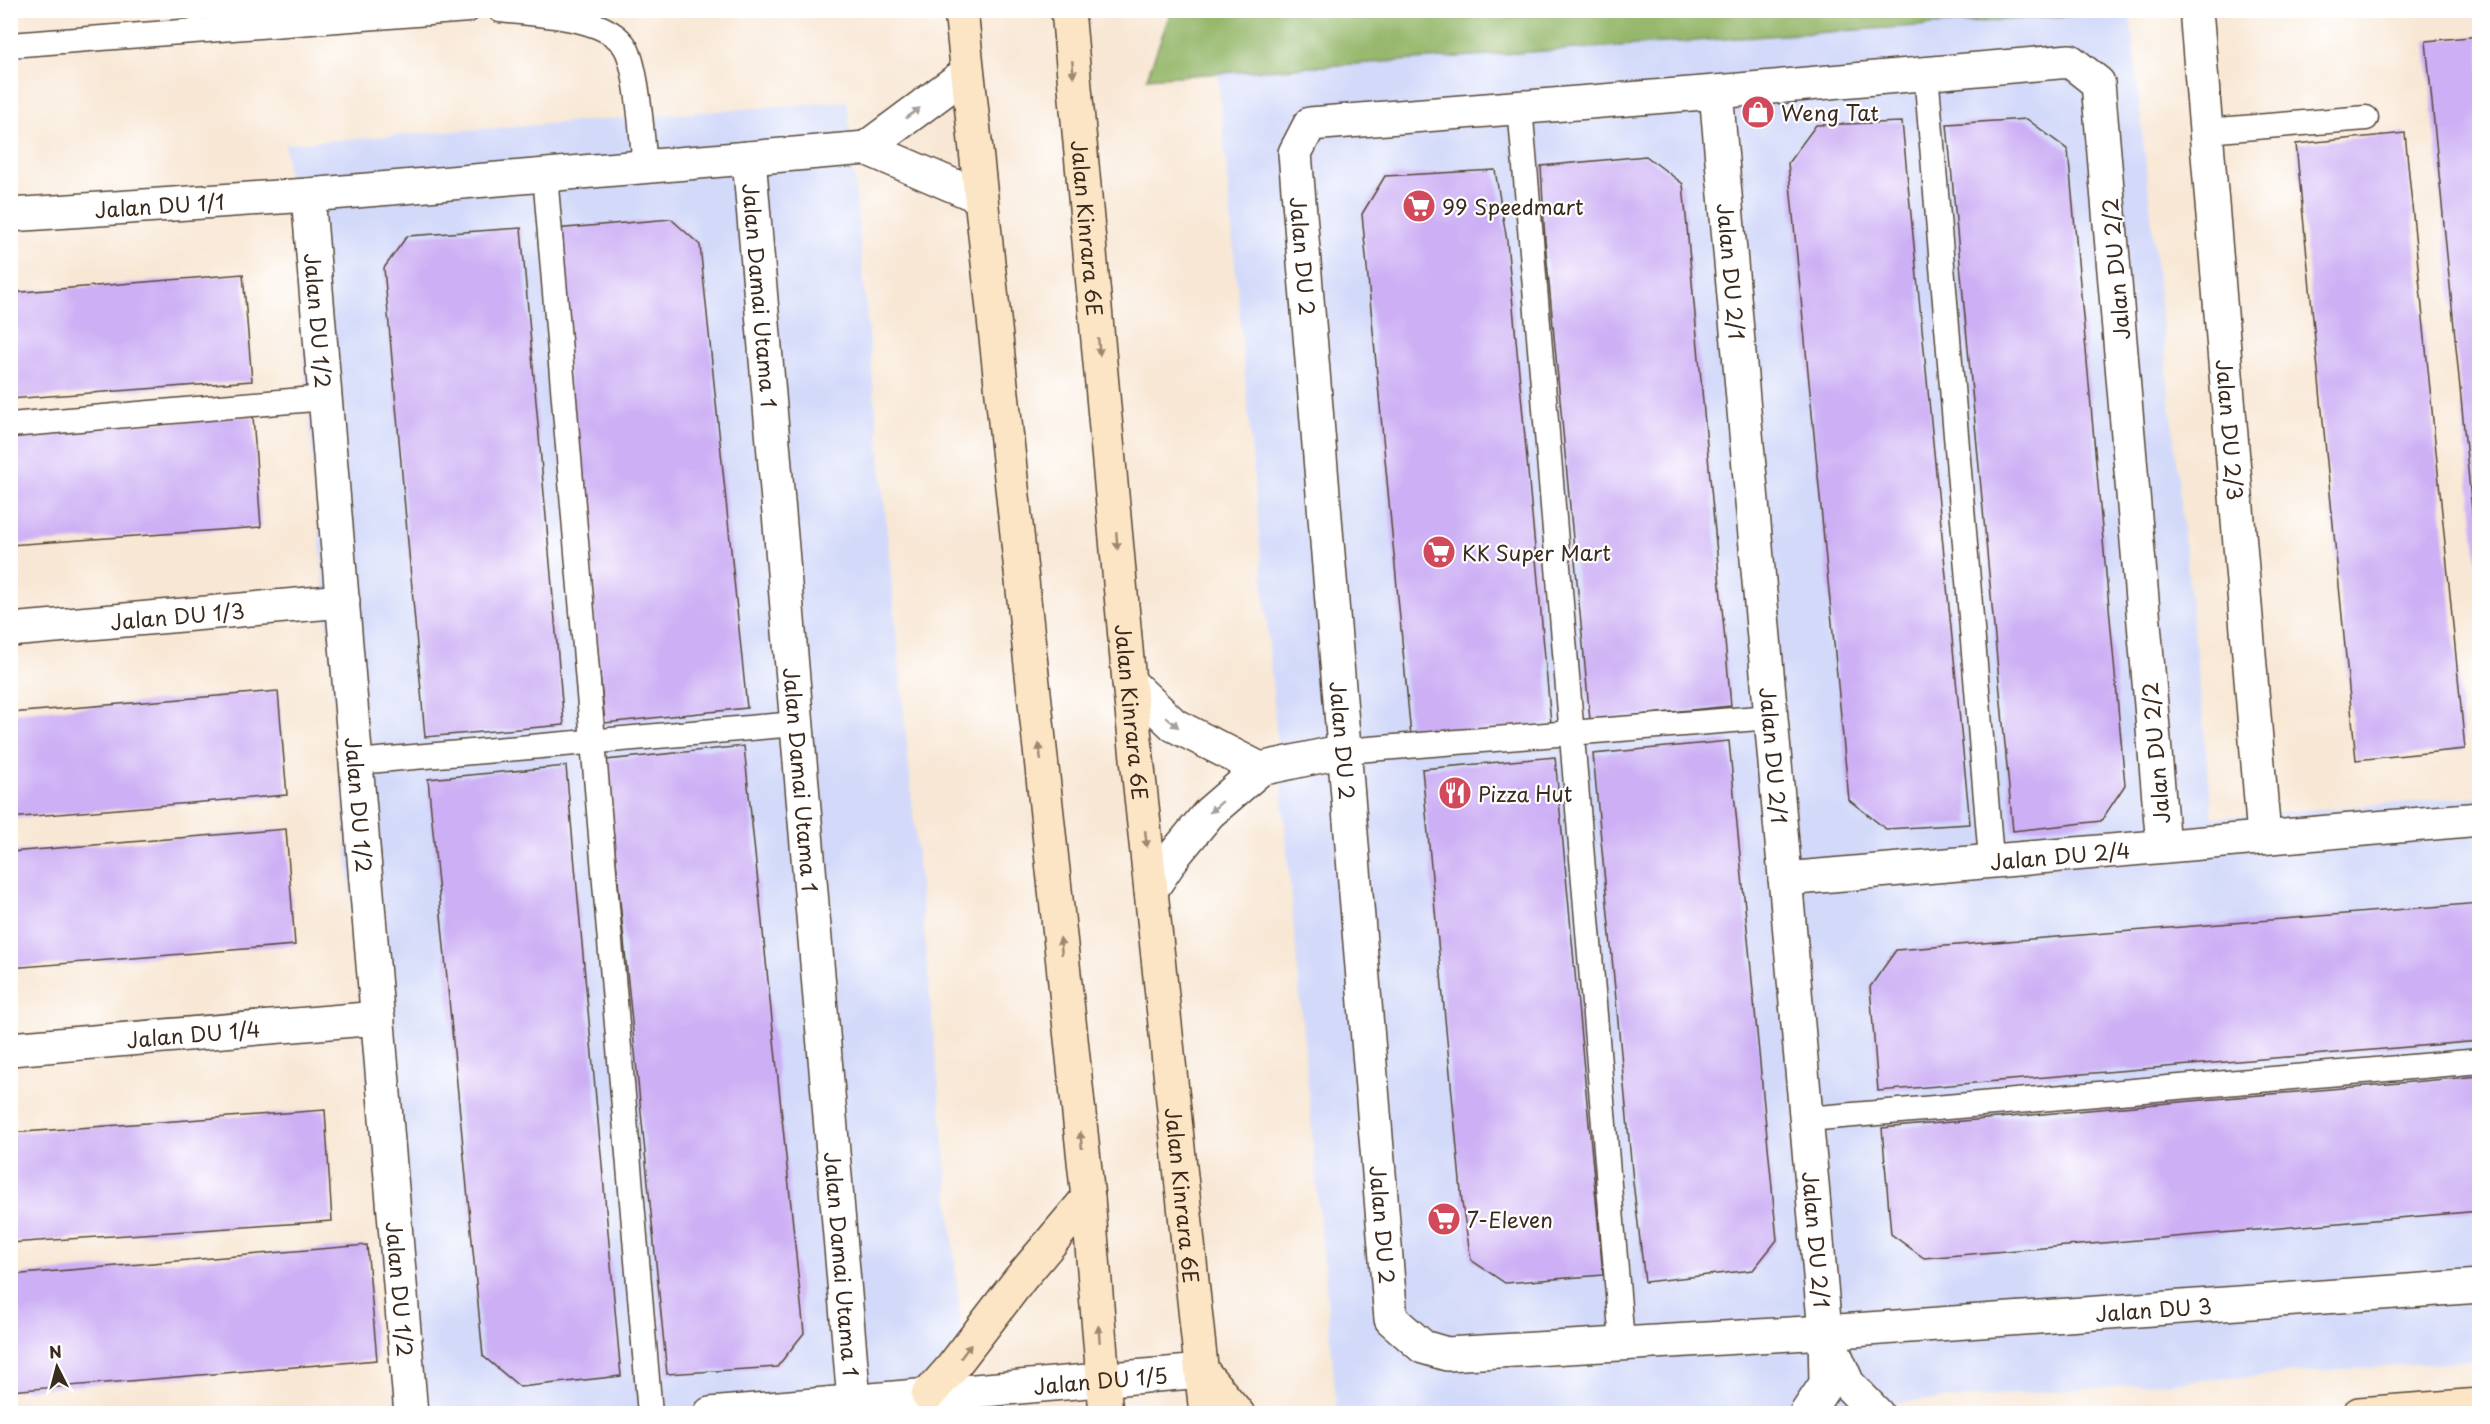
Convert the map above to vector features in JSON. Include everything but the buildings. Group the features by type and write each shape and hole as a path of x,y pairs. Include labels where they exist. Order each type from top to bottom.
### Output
{"street":[{"path":"961,10 1088,1198 1106,1413"},
{"name":"Jalan Kinrara 6E","path":"1068,10 1130,682 1206,1413"},
{"name":"Jalan DU 2/3","path":"2197,21 2264,837"},
{"name":"Jalan DU 2/2","path":"1716,92 2070,61 2098,83 2163,846"},
{"path":"866,148 967,73"},
{"name":"Jalan DU 2","path":"1716,92 1310,124 1295,153 1391,1319 1423,1347 1447,1354 1825,1332"},
{"name":"Jalan DU 2/1","path":"1716,92 1825,1332 1826,1384 1806,1413"},
{"name":"Jalan Damai Utama 1","path":"308,195 866,148 980,197"},
{"name":"Jalan Damai Utama 1","path":"748,158 854,1401"},
{"name":"Jalan DU 1/1","path":"10,215 308,195"},
{"name":"Jalan DU 1/2","path":"308,195 411,1413"},
{"name":"Jalan DU 1/3","path":"10,630 343,601"},
{"path":"1130,682 1174,725 1260,769"},
{"path":"1151,890 1176,853 1209,813 1260,769 1344,751"},
{"name":"Jalan DU 2/4","path":"1785,879 1991,859 2480,819"},
{"name":"Jalan DU 1/4","path":"10,1049 378,1018"},
{"path":"928,1395 1088,1198"},
{"name":"Jalan DU 3","path":"1825,1332 2480,1286"},
{"name":"Jalan DU 2/1","path":"1825,1332 1848,1384 1876,1413"},
{"path":"1202,1371 1238,1413"},
{"name":"Jalan DU 1/5","path":"710,1413 1202,1371"},
{"path":"2359,1413 2480,1405"}],"lane":[{"path":"10,45 468,10"},
{"path":"500,10 571,18 603,28 625,46 633,68 645,167"},
{"path":"1926,72 1991,859"},
{"path":"1520,106 1622,1343"},
{"path":"2206,131 2366,118"},
{"path":"545,175 650,1413"},
{"path":"10,425 325,398"},
{"path":"1344,751 1771,717"},
{"path":"356,762 796,724"},
{"path":"1807,1119 2480,1061"}],"shaded area":[{"path":"2130,11 2213,818 2479,796 2479,1360 1752,1413 1337,1413 1218,74"},
{"path":"847,101 969,1413 396,1413 285,144"}],"green space":[{"path":"1171,10 2136,11 1147,78"}],"place":[{"name":"Weng Tat","path":"1758,112"},
{"name":"99 Speedmart","path":"1419,206"},
{"name":"KK Super Mart","path":"1439,552"},
{"name":"Pizza Hut","path":"1455,793"},
{"name":"7-Eleven","path":"1444,1219"}]}
